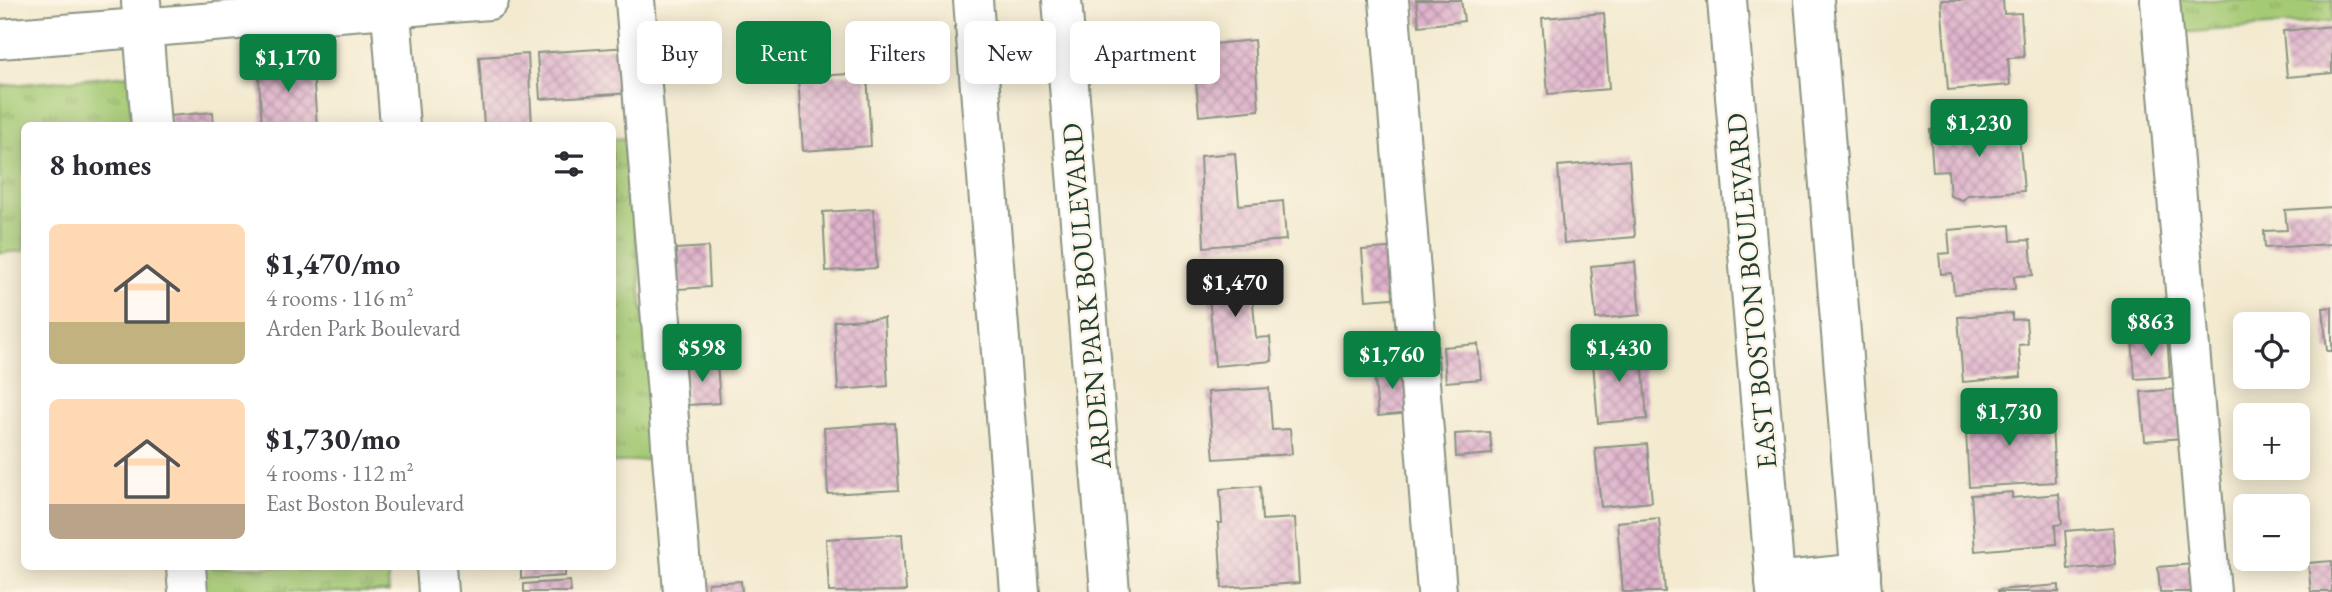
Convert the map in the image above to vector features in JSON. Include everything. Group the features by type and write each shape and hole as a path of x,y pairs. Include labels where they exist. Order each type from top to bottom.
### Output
{"street":[{"path":"0,39 142,13 489,0"},
{"path":"635,0 683,592"},
{"path":"973,0 1020,592"},
{"name":"ARDEN PARK BOULEVARD","path":"1062,0 1110,592"},
{"path":"1390,0 1437,592"},
{"name":"EAST BOSTON BOULEVARD","path":"1727,0 1775,587 1861,583 1814,0"},
{"path":"2160,0 2211,592"},
{"path":"390,4 400,122"},
{"path":"142,13 151,122"},
{"path":"186,570 188,592"},
{"path":"436,570 438,592"}],"green space":[{"path":"2178,0 2332,0 2332,21 2180,33"},
{"path":"129,75 133,122 21,122 21,251 0,253 0,86"},
{"path":"627,138 656,459 616,463 616,139"},
{"path":"200,570 387,570 389,592 202,592"}],"building":[{"path":"1416,0 1461,0 1464,21 1419,26"},
{"path":"1941,0 2003,0 2004,14 2021,13 2024,57 2008,58 2010,85 1948,90"},
{"path":"1604,13 1609,89 1548,94 1542,18"},
{"path":"2332,26 2332,73 2287,77 2283,31"},
{"path":"1254,40 1259,110 1199,116 1196,84 1220,84 1220,43"},
{"path":"629,47 632,93 540,99 537,53"},
{"path":"528,54 532,122 484,122 479,57"},
{"path":"312,59 317,122 262,122 258,63"},
{"path":"845,74 845,84 868,84 871,146 803,151 798,84 831,84 831,75"},
{"path":"213,112 214,122 170,122 170,116"},
{"path":"2018,123 2024,191 1968,195 1963,200 1950,196 1948,171 1933,172 1930,130"},
{"path":"1235,153 1239,205 1283,201 1286,240 1204,247 1200,156"},
{"path":"1629,160 1635,237 1564,243 1558,166"},
{"path":"2332,207 2332,244 2265,248 2264,231 2287,230 2285,210"},
{"path":"873,209 877,268 826,271 823,212"},
{"path":"2010,225 2011,241 2030,240 2033,275 2014,276 2015,289 1954,294 1952,273 1941,274 1939,254 1950,253 1948,230"},
{"path":"708,247 710,287 678,289 676,249"},
{"path":"1400,247 1405,297 1366,300 1362,250"},
{"path":"1635,262 1640,315 1596,319 1591,266"},
{"path":"1250,267 1256,338 1270,337 1272,361 1215,366 1207,271"},
{"path":"2332,307 2332,351 2327,351 2323,308"},
{"path":"2012,313 2012,320 2026,319 2028,344 2019,345 2021,377 1963,382 1958,317"},
{"path":"884,318 888,386 838,390 834,321"},
{"path":"2167,336 2170,377 2135,379 2132,339"},
{"path":"1478,344 1481,379 1446,382 1443,347"},
{"path":"1641,346 1647,419 1598,423 1592,350"},
{"path":"717,363 720,403 687,405 685,365"},
{"path":"1407,366 1411,413 1378,416 1374,369"},
{"path":"1269,388 1272,430 1290,429 1292,454 1214,459 1208,392"},
{"path":"2179,389 2183,438 2145,441 2141,392"},
{"path":"2040,409 2041,425 2052,424 2055,482 1969,487 1965,413"},
{"path":"895,423 899,490 828,494 824,428"},
{"path":"1490,432 1492,454 1456,457 1455,434"},
{"path":"1647,444 1652,502 1601,507 1595,448"},
{"path":"1260,486 1262,520 1295,518 1299,583 1222,588 1218,523 1222,523 1220,489"},
{"path":"2012,492 2012,498 2059,494 2062,524 2055,525 2056,544 1975,551 1971,495"},
{"path":"1659,518 1665,592 1623,592 1617,522"},
{"path":"2113,527 2116,565 2068,569 2065,531"},
{"path":"902,534 906,591 829,592 826,539"},
{"path":"2332,561 2332,592 2311,592 2310,563"},
{"path":"2194,564 2196,592 2160,592 2158,567"},
{"path":"521,570 565,570 565,576 521,579"},
{"path":"570,581 571,592 524,592 524,584"},
{"path":"741,581 742,592 708,592 708,583"},
{"path":"2059,585 2059,592 1998,592 1998,590"}]}
